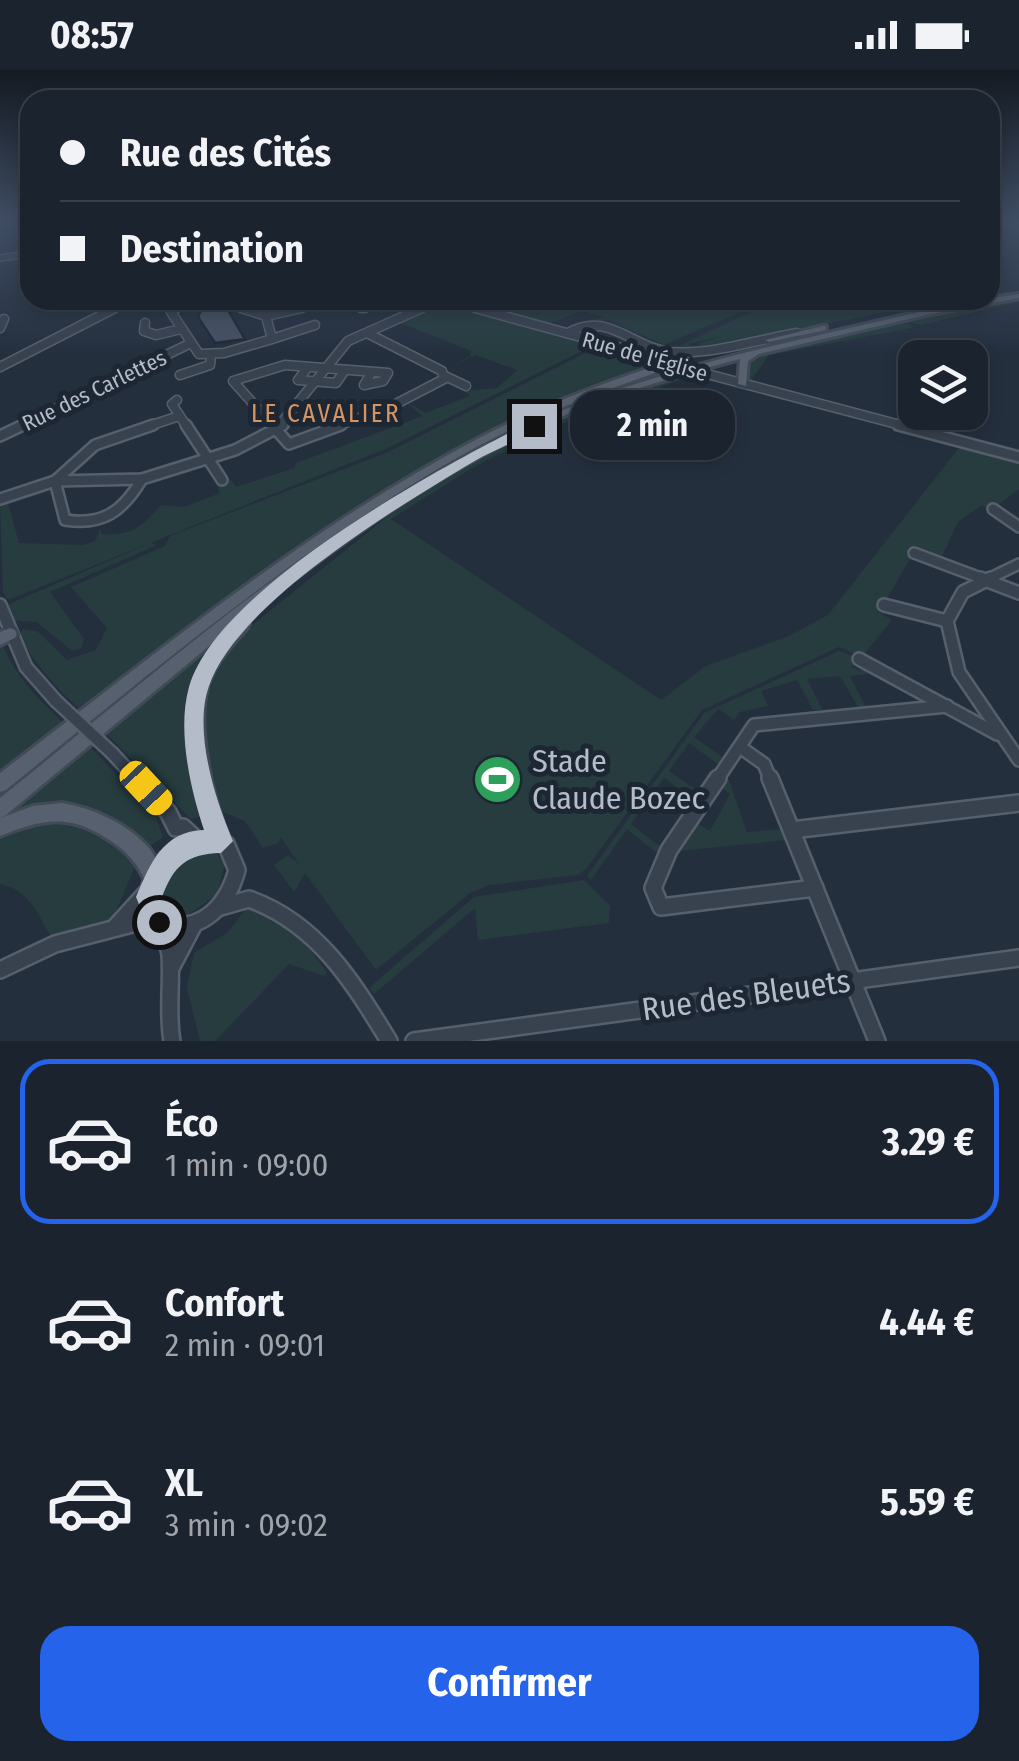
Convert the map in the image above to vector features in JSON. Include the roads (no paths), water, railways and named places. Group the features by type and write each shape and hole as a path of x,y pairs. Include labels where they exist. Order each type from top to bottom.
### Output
{"main road":[{"path":"0,784 287,562 444,459 520,420 611,384 916,310"},
{"path":"0,809 282,582 389,506 472,456 564,411 704,363 795,339 936,310"},
{"path":"743,384 746,358 795,339"},
{"path":"221,841 192,734 195,696 221,646 282,582"},
{"path":"0,828 50,812 82,813 146,856 152,883"}],"street":[{"path":"0,367 110,310"},
{"path":"171,310 189,344 199,354 211,355 315,325"},
{"path":"248,310 266,316 292,310"},
{"path":"0,499 55,481 142,479 210,460 278,428 348,341 419,310"},
{"name":"Rue de l'Église","path":"481,310 1019,457"},
{"path":"266,316 272,339"},
{"path":"144,323 144,331 152,335 180,329"},
{"path":"568,333 584,323 608,323 646,347 673,352 795,339"},
{"path":"366,332 466,386"},
{"name":"Rue des Carlettes","path":"0,436 189,344"},
{"path":"180,374 210,365 211,355"},
{"path":"372,372 282,365 233,381 268,424 278,428 284,442 296,443 390,407 445,376"},
{"path":"308,367 298,380 336,383 345,370"},
{"path":"177,400 172,404 222,480"},
{"path":"55,481 95,446 179,416"},
{"path":"55,481 65,520 93,524 108,520 142,479"},
{"path":"993,510 1019,527"},
{"path":"914,553 1019,593"},
{"path":"1019,564 982,579 963,592 947,621 958,672 1019,760"},
{"path":"0,605 5,631 32,676 168,812 176,828 168,857 152,883 115,927"},
{"path":"884,605 947,621"},
{"path":"860,659 1002,736"},
{"path":"815,888 671,908 662,906 656,898 655,876 759,722 947,706"},
{"path":"740,747 764,764 877,1041"},
{"path":"792,830 1019,803"},
{"path":"176,828 183,827 197,840"},
{"path":"168,857 197,840 221,841 234,853 232,889 219,908"},
{"path":"152,883 171,968 172,1041"},
{"path":"171,968 193,926 219,908 249,899 296,922 328,952 389,1041"},
{"path":"0,970 37,948 85,940 115,927 159,921 193,926"},
{"name":"Rue des Bleuets","path":"414,1041 1019,958"}],"place":[{"name":"Stade Claude Bozec","path":"497,779"}],"district":[{"name":"LE CAVALIER","path":"326,413"}]}
